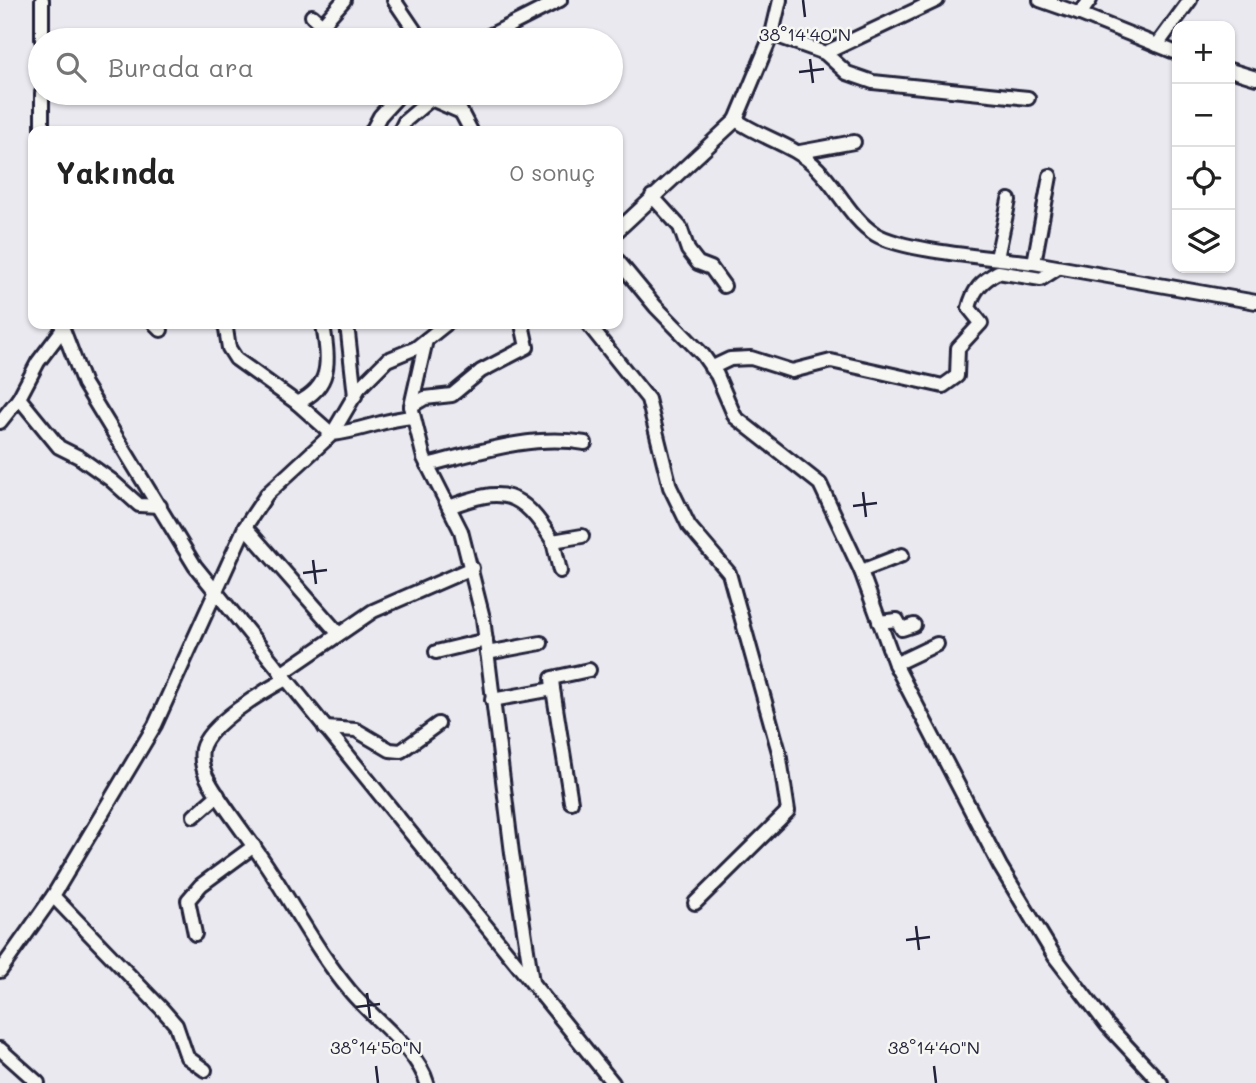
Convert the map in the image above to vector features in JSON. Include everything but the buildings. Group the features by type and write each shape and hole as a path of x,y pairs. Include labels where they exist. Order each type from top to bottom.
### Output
{"street":[{"path":"42,28 43,0"},
{"path":"312,16 322,25 344,0"},
{"path":"394,0 413,28"},
{"path":"505,28 560,0"},
{"path":"623,225 736,120 772,34 780,0"},
{"path":"825,53 937,0"},
{"path":"1040,0 1172,51"},
{"path":"1080,14 1090,0"},
{"path":"1157,45 1190,0"},
{"path":"772,34 825,53 847,73 873,82 1028,98"},
{"path":"1235,72 1256,78"},
{"path":"42,105 42,126"},
{"path":"375,126 390,105"},
{"path":"402,126 425,105"},
{"path":"445,105 461,111"},
{"path":"458,105 468,126"},
{"path":"736,120 757,135 800,152 875,234 899,243 1034,263 1256,302"},
{"path":"800,152 854,142"},
{"path":"1034,263 1050,176"},
{"path":"652,196 680,227 688,250 698,263 711,268 724,286"},
{"path":"997,258 1009,200"},
{"path":"623,267 711,368 735,417 820,484 861,571 895,664 1000,866 1055,957 1107,1025 1161,1083"},
{"path":"711,368 730,359 751,358 792,371 831,361 943,386 957,376 958,348 981,323 969,308 972,295 984,280 998,272 1041,279 1058,268"},
{"path":"0,422 19,398 60,329"},
{"path":"63,329 84,384 195,566 613,1083"},
{"path":"226,329 229,348 236,359 297,403 332,434 365,430 411,412 425,398 452,395 481,371 527,347 523,329"},
{"path":"297,403 312,396 323,383 327,353 324,329"},
{"path":"348,329 355,396"},
{"path":"0,971 53,896 155,725 217,594 245,527 267,494 332,434 355,396 387,360 416,348 440,329"},
{"path":"592,329 648,399 670,486 689,526 729,573 779,752 788,811 695,903"},
{"path":"426,340 411,412 427,465 460,531 472,568 486,646 533,984"},
{"path":"19,398 59,447 79,457 111,480 139,505 160,506"},
{"path":"427,465 516,443 569,440 585,443"},
{"path":"449,507 476,496 503,494 526,505 553,541 560,571"},
{"path":"245,527 338,633"},
{"path":"553,541 582,536"},
{"path":"861,571 902,555"},
{"path":"427,1083 422,1065 350,991 310,938 254,846 218,795 201,761 202,747 212,732 338,633 373,611 472,568"},
{"path":"879,622 897,620 902,629 914,625"},
{"path":"436,652 541,643"},
{"path":"895,664 937,644"},
{"path":"571,802 552,678 589,670"},
{"path":"492,700 553,689"},
{"path":"325,728 356,730 390,750 401,751 438,724"},
{"path":"194,816 218,795"},
{"path":"195,934 188,900 201,885 254,846"},
{"path":"53,896 115,957 176,1025 187,1057 205,1070"},
{"path":"0,1049 38,1083"}]}
